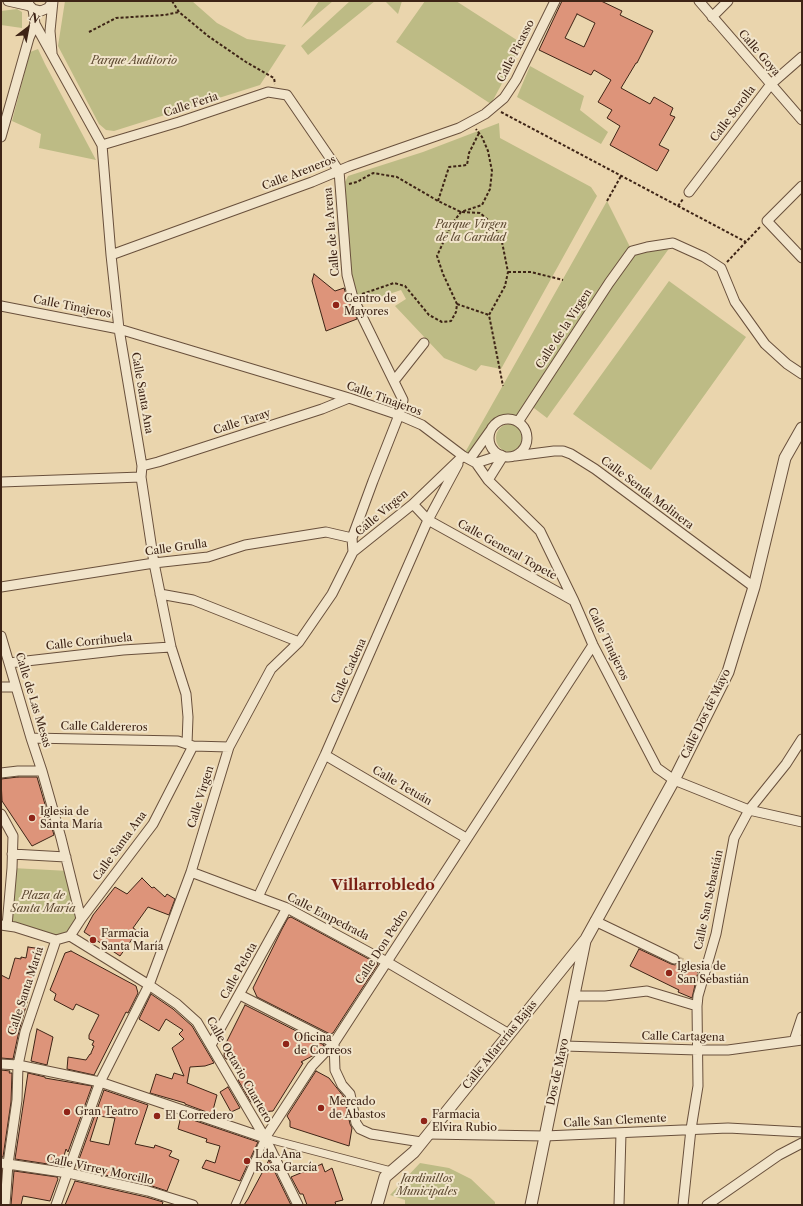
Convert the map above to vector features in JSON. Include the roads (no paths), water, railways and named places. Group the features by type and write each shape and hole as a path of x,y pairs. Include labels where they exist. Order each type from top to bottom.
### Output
{"street":[{"path":"8,1 30,5 41,11 45,10 53,1"},
{"name":"Calle Santa Ana","path":"52,55 50,31 53,1"},
{"name":"Calle Picasso","path":"493,108 504,98 516,80 555,1"},
{"name":"Calle Goya","path":"699,1 802,120"},
{"path":"712,17 728,1"},
{"name":"Calle Santa Ana","path":"30,5 35,24 102,145 119,329 142,466 141,477 154,563 171,647 186,694 190,745 153,824 81,919"},
{"path":"1,137 29,38 35,24"},
{"name":"Calle Sorolla","path":"689,192 771,84 802,57"},
{"name":"Calle Feria","path":"102,145 179,122 268,92 287,95 339,171"},
{"name":"Calle Areneros","path":"111,255 459,128 493,108"},
{"name":"Calle de la Arena","path":"339,171 347,275 353,298 403,400 399,415 352,538 353,552"},
{"path":"802,186 767,221 802,258"},
{"name":"Calle de la Virgen","path":"518,422 609,283 632,251 647,247 673,243 704,257 721,268 735,302 765,344 787,364 802,374"},
{"name":"Calle Tinajeros","path":"1,306 119,329 349,398 399,415 422,425 470,459 488,480 540,531 574,601 593,645 657,768 674,780 749,810 802,822"},
{"path":"394,381 424,343"},
{"name":"Calle Taray","path":"142,466 314,411 349,398"},
{"path":"503,420 518,422 525,430 527,437 526,444 524,449 515,456 470,459 496,424 503,420"},
{"name":"Calle Dos de Mayo","path":"586,939 674,780 728,672 754,587 784,458 802,428"},
{"path":"491,430 489,438 490,444 495,451 502,456"},
{"name":"Calle Senda Molinera","path":"515,456 554,451 563,451 571,454 595,468 754,587"},
{"path":"488,480 502,456"},
{"name":"Calle Virgen","path":"56,1205 100,1082 149,985 191,872 229,747 272,668 299,642 332,594 353,552 470,459"},
{"name":"Calle Cadena","path":"258,897 325,755 428,520 470,459"},
{"path":"1,482 141,477"},
{"name":"Calle General Topete","path":"413,504 428,520 574,601"},
{"name":"Calle Grulla","path":"1,587 154,563 208,557 245,545 326,532 352,538"},
{"path":"160,594 193,600 299,642"},
{"name":"Calle de Las Mesas","path":"1,636 30,738 42,771"},
{"name":"Calle Don Pedro","path":"265,1138 312,1066 334,1043 593,645"},
{"name":"Calle Corrihuela","path":"9,663 123,650 171,647"},
{"path":"1,687 16,687"},
{"name":"Calle Caldereros","path":"30,738 178,741 190,745"},
{"name":"Calle San Sebastián","path":"684,1205 691,1129 698,1086 698,996 716,934 734,838 749,810 786,764 802,739"},
{"path":"190,745 229,747"},
{"name":"Calle Tetuán","path":"325,755 466,838"},
{"path":"1,772 42,771 66,857 81,919 70,936"},
{"path":"1,814 13,836 4,925 56,940"},
{"path":"12,854 66,857"},
{"name":"Calle Empedrada","path":"191,872 287,908 386,962 509,1034"},
{"name":"Calle Pelota","path":"211,1045 287,908"},
{"path":"596,921 674,959"},
{"name":"Calle Octavio Cuartero","path":"70,936 149,985 177,1004 198,1022 265,1138 298,1205"},
{"name":"Calle Santa María","path":"5,1205 5,1164 17,1100 18,1065 25,1032 56,940 70,936"},
{"name":"Dos de Mayo","path":"531,1205 586,939"},
{"name":"Calle Alfarerías Bajas","path":"377,1205 385,1177 414,1152 586,939"},
{"path":"574,996 605,996 647,992 697,1006"},
{"path":"240,995 334,1043"},
{"path":"798,1040 802,1017"},
{"name":"Calle Cartagena","path":"564,1046 728,1050 798,1040"},
{"name":"Calle San Clemente","path":"334,1043 335,1070 342,1085 350,1094 356,1123 360,1129 371,1134 425,1138 545,1136 728,1128 802,1132"},
{"path":"1,1064 18,1065 100,1082 265,1138 392,1172"},
{"path":"619,1205 621,1133"},
{"path":"235,1205 265,1138"},
{"path":"707,1205 779,1155 802,1143"},
{"name":"Calle Virrey Morcillo","path":"5,1164 68,1173 148,1191 193,1205"}],"tunnel":[{"path":"674,959 705,973"}],"place":[{"name":"Centro de Mayores","path":"336,305"},
{"name":"Iglesia de Santa María","path":"32,818"},
{"name":"Farmacia Santa María","path":"93,940"},
{"name":"Iglesia de San Sebastián","path":"669,973"},
{"name":"Oficina de Correos","path":"286,1044"},
{"name":"Mercado de Abastos","path":"321,1108"},
{"name":"Gran Teatro","path":"67,1112"},
{"name":"El Corredero","path":"157,1116"},
{"name":"Farmacia Elvira Rubio","path":"424,1121"},
{"name":"Lda. Ana Rosa García","path":"247,1161"}],"district":[{"name":"Villarrobledo","path":"383,886"}],"park label":[{"name":"Parque Auditorio","path":"134,61"},
{"name":"Parque Virgen de la Caridad","path":"471,231"},
{"name":"Plaza de Santa María","path":"43,902"},
{"name":"Jardinillos Municipales","path":"427,1185"}]}
